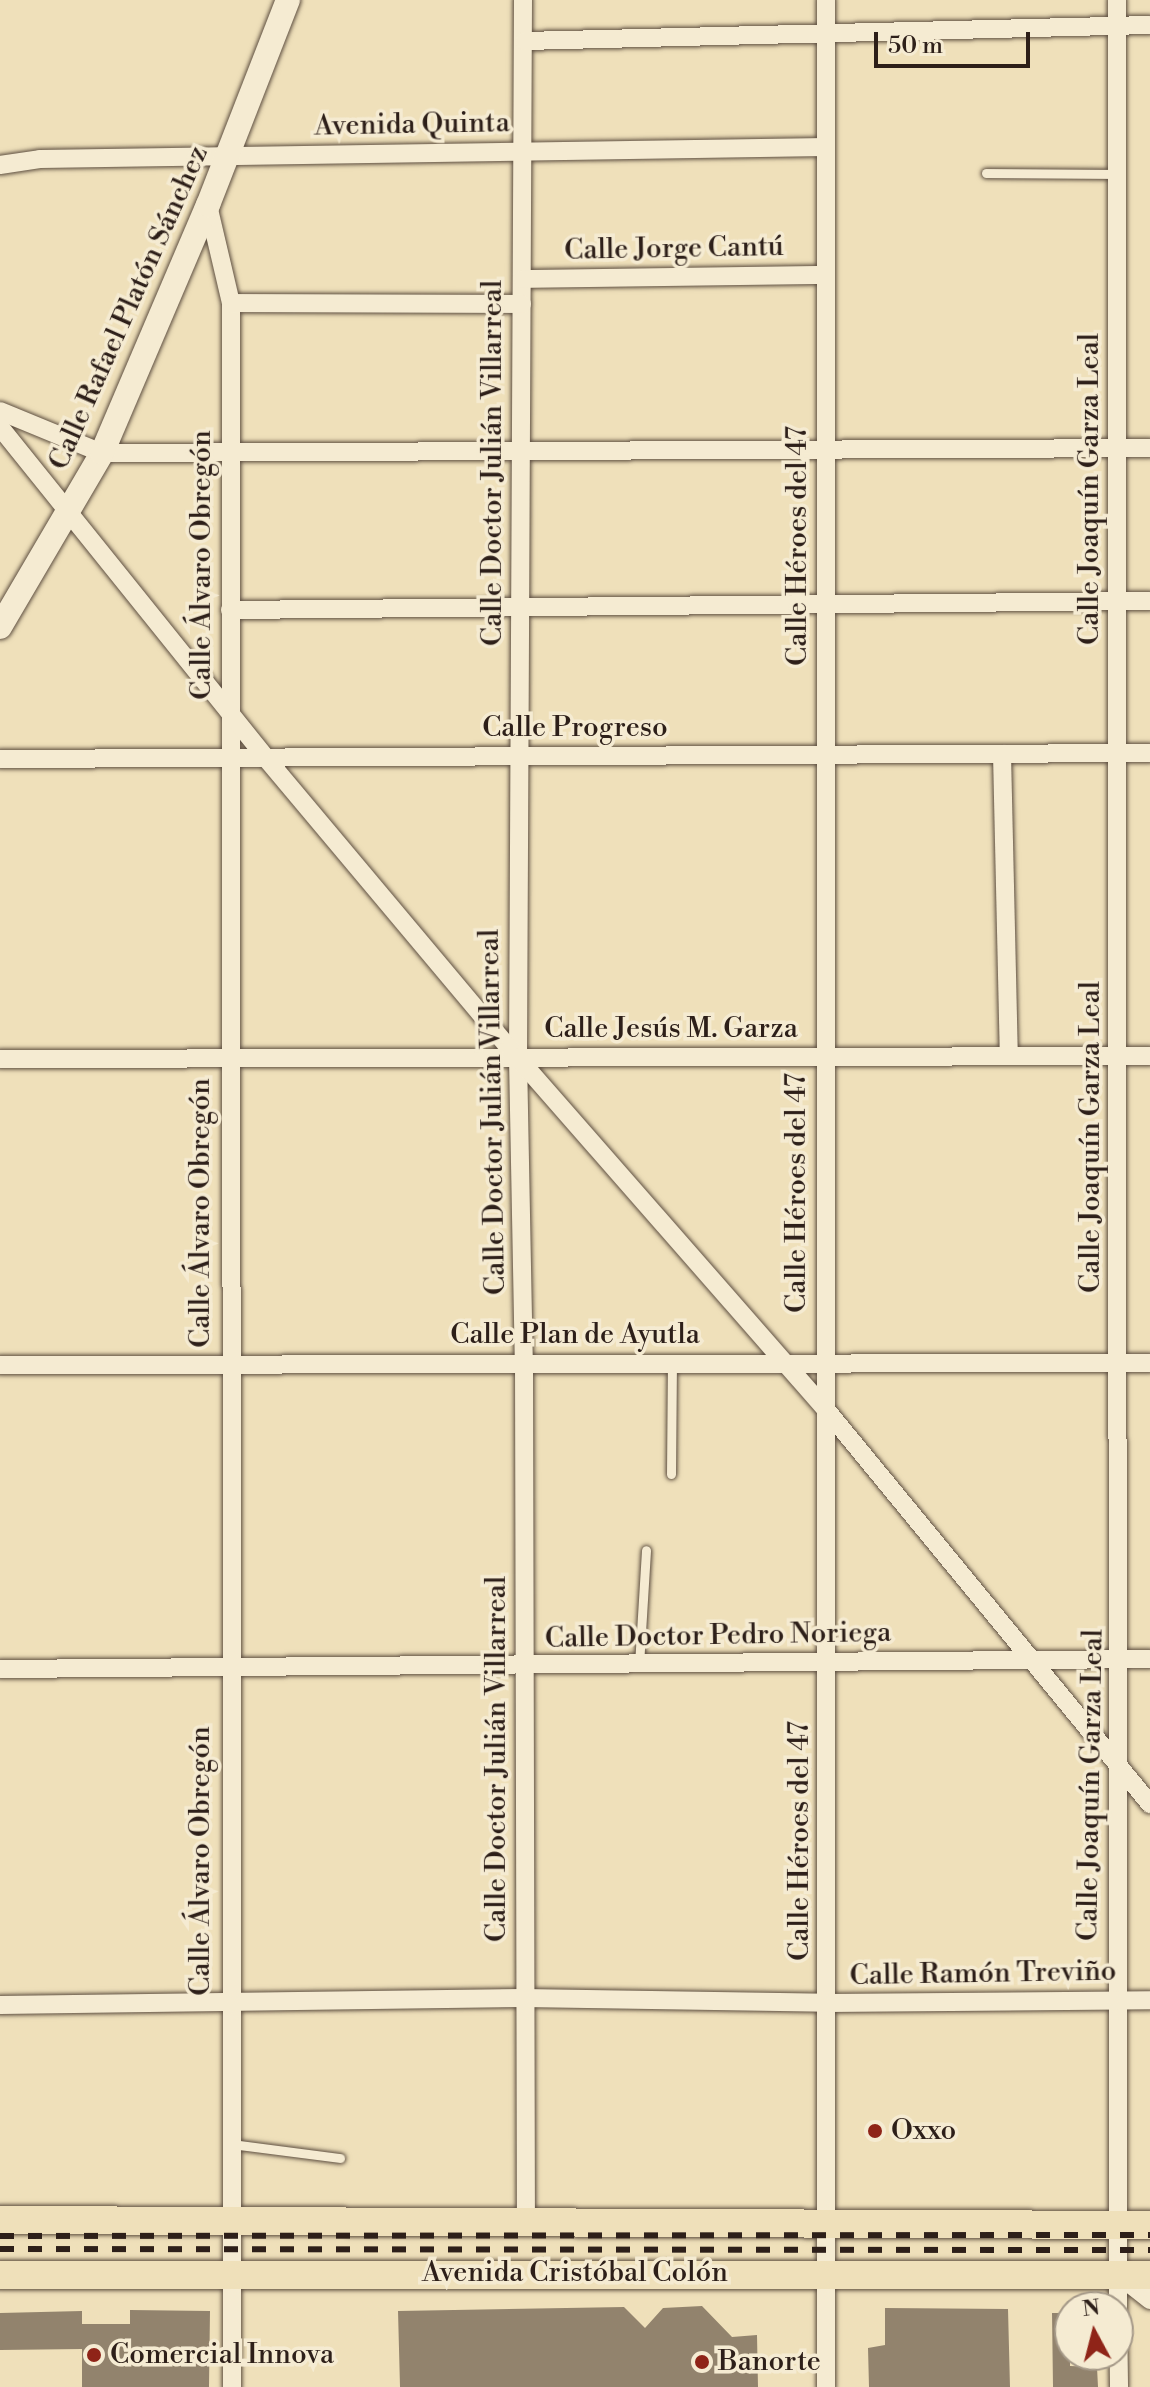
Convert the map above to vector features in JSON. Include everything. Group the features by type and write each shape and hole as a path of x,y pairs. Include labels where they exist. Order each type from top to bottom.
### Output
{"main road":[{"name":"Avenida Cristóbal Colón","path":"0,2220 1150,2225"},
{"name":"Avenida Cristóbal Colón","path":"0,2275 1150,2275"}],"street":[{"name":"Calle Rafael Platón Sánchez","path":"0,627 68,517 102,453 208,205 288,0"},
{"name":"Calle Doctor Julián Villarreal","path":"523,0 518,1058 524,1363 526,1668 523,1998 526,2223"},
{"name":"Calle Héroes del 47","path":"826,0 827,755 823,1363 828,1661 826,2387"},
{"name":"Calle Joaquín Garza Leal","path":"1117,0 1121,1658 1116,2001 1118,2291"},
{"path":"525,41 1150,25"},
{"name":"Avenida Quinta","path":"0,165 40,159 826,147"},
{"name":"Calle Álvaro Obregón","path":"208,205 231,303 228,1669 233,2273"},
{"name":"Calle Jorge Cantú","path":"523,279 825,275"},
{"path":"231,303 522,304"},
{"path":"0,411 102,453 1150,448"},
{"path":"0,427 68,517 229,709 265,757 518,1058 786,1362 1034,1659 1150,1804"},
{"path":"230,610 1150,601"},
{"name":"Calle Progreso","path":"0,759 1150,753"},
{"path":"1002,754 1009,1056"},
{"name":"Calle Jesús M. Garza","path":"0,1059 1150,1056"},
{"name":"Calle Plan de Ayutla","path":"0,1365 1150,1363"},
{"name":"Calle Doctor Pedro Noriega","path":"0,1669 526,1668 828,1661 1150,1659"},
{"name":"Calle Ramón Treviño","path":"0,2005 523,1998 827,2003 1150,2000"},
{"path":"232,2387 233,2273"},
{"path":"1117,2274 1150,2300"}],"lane":[{"path":"986,173 1117,174"},
{"path":"671,1474 672,1363"},
{"path":"639,1665 646,1550"},
{"path":"232,2144 340,2158"}],"building":[{"path":"702,2306 732,2337 757,2335 758,2387 400,2387 398,2311 624,2307 645,2328 663,2308"},
{"path":"885,2308 1008,2309 1010,2387 869,2387 868,2348 885,2345"},
{"path":"130,2310 210,2311 209,2387 82,2387 82,2349 0,2350 0,2313 82,2311 82,2324 130,2324"},
{"path":"1054,2313 1054,2371 1097,2371 1098,2387 1053,2387"}],"railway":[{"path":"0,2236 1150,2235"},
{"path":"0,2249 1150,2250"}],"place":[{"name":"Oxxo","path":"875,2131"},
{"name":"Comercial Innova","path":"94,2355"},
{"name":"Banorte","path":"702,2362"}]}
